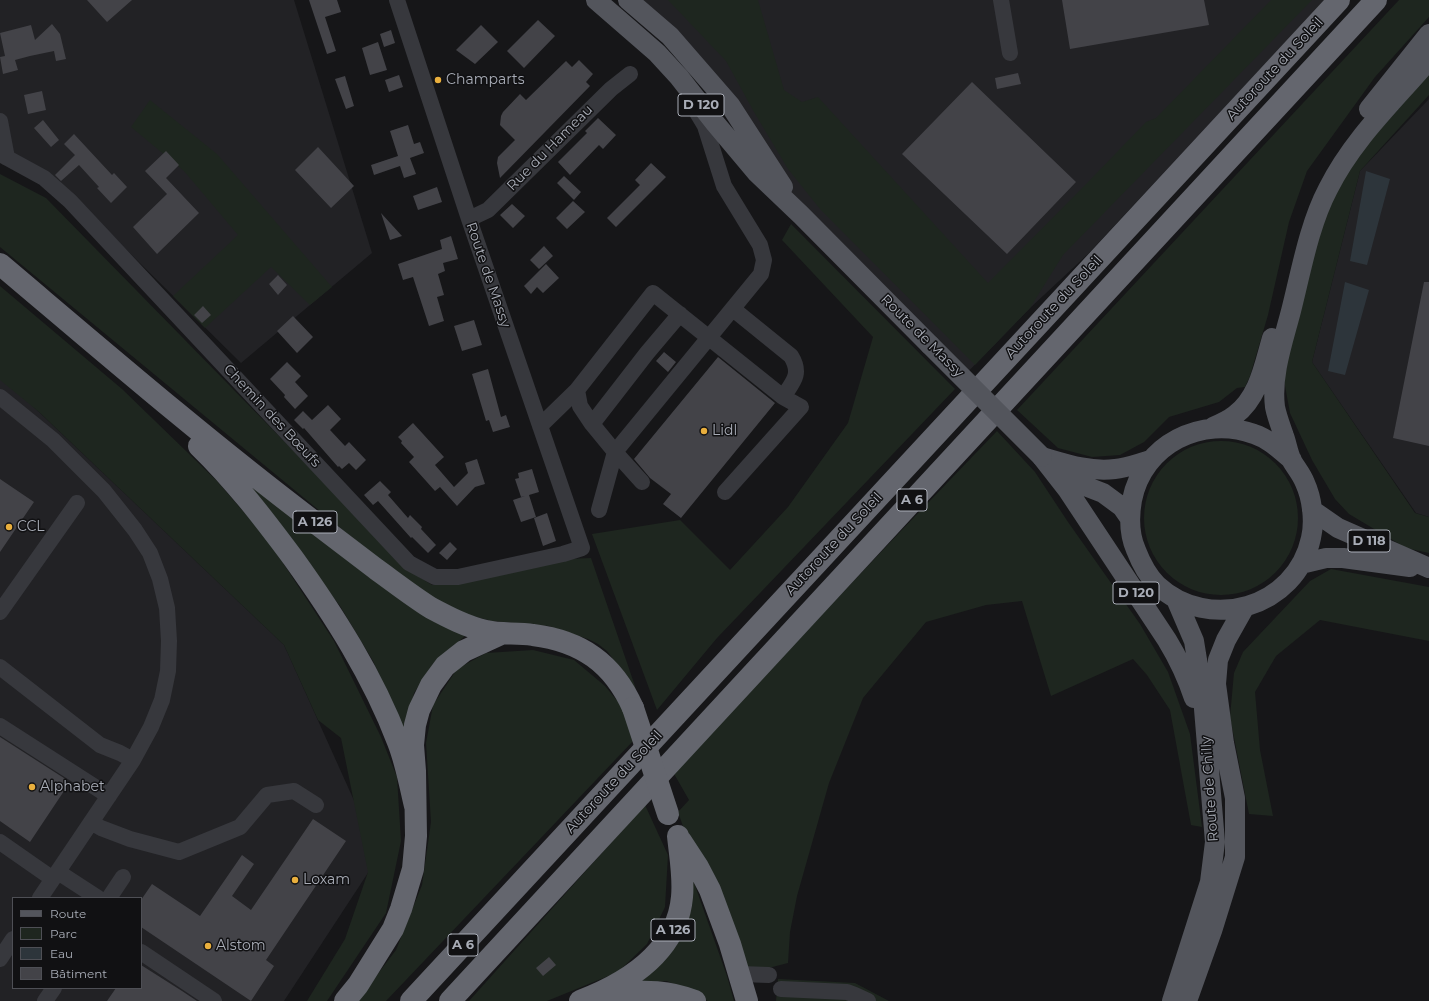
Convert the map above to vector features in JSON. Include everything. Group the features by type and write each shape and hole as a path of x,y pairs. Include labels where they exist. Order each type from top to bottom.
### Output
{"highway":[{"name":"Autoroute du Soleil","path":"411,1001 1339,0"},
{"name":"Autoroute du Soleil","path":"450,1001 1376,0"},
{"name":"A 126","path":"0,264 144,386 225,452 393,581 430,607 447,616 484,631 501,634 531,634 564,641 585,650 611,671 627,693 668,814 678,836 683,890 681,907 672,932 647,964 602,993 580,1001"},
{"name":"A 126","path":"0,273 196,443 232,481 277,536 316,590 338,624 393,728 402,754 415,806 416,836 412,869 401,908 393,929 378,955 358,985 345,1001"},
{"path":"415,806 413,734 419,710 424,698 438,675 454,658 476,645 501,634"},
{"path":"678,836 698,867 710,890 740,974 747,1001"},
{"path":"602,993 653,991 667,992 695,1001"}],"main road":[{"name":"Route de Massy","path":"596,0 657,53 679,77 757,173 1042,457 1072,481 1103,493 1122,507 1129,517"},
{"name":"Route de Massy","path":"628,0 670,36 730,105 801,216"},
{"path":"1429,34 1358,122 1327,164 1304,214 1273,336 1255,391 1235,416 1213,427 1190,432 1168,443 1151,460 1135,487 1129,517 1132,542 1142,564 1157,584 1176,599 1198,608 1213,610 1244,608 1267,598 1286,583 1301,564 1311,538 1312,510 1306,483 1292,460 1276,410 1274,392 1279,360 1315,219 1327,190 1346,157 1368,128 1429,60"},
{"path":"1213,427 1235,428 1256,434 1276,445 1292,460"},
{"name":"Route de Massy","path":"1042,457 1080,468 1097,470 1116,469 1151,460"},
{"name":"D 120","path":"1042,457 1067,489 1179,660 1190,685 1206,741"},
{"name":"D 118","path":"1312,510 1338,528 1429,569"},
{"name":"D 118","path":"1301,564 1326,558 1343,558 1429,569"},
{"name":"Route de Chilly","path":"1172,1001 1210,882 1215,842 1212,789 1206,741 1203,697 1194,641 1176,599"},
{"name":"Route de Chilly","path":"1187,1001 1236,857 1235,798 1224,743 1216,684 1218,660 1226,640 1244,608"}],"street":[{"name":"Route de Massy","path":"397,0 469,219 582,548"},
{"path":"637,0 670,36"},
{"path":"1002,0 1010,53"},
{"name":"Rue du Hameau","path":"469,219 488,210 611,89 630,74"},
{"path":"599,510 615,452 761,274 764,260 760,245 724,186 705,126 697,114 679,77"},
{"path":"0,121 4,156"},
{"name":"Chemin des Bœufs","path":"4,156 44,178 70,201 409,563 435,577 458,577 563,554 582,548"},
{"path":"540,426 576,390 653,293 783,396 801,407 725,492"},
{"path":"733,309 794,360 796,364 795,380 783,396"},
{"path":"592,424 647,353 680,314"},
{"path":"576,390 580,406 592,424 642,482"},
{"path":"0,396 53,440 104,491 135,530 150,553 160,580 167,608 169,640 168,671 162,700 151,727 133,760 41,897"},
{"path":"0,612 77,504"},
{"path":"0,667 100,745 133,760"},
{"path":"0,726 109,796"},
{"path":"91,822 101,828 130,839 179,852 240,827 267,795 294,791 316,805"},
{"path":"0,842 96,897"},
{"path":"110,897 123,877"},
{"path":"0,959 12,941"},
{"path":"142,953 214,1001"},
{"path":"740,974 769,975"},
{"path":"45,1001 53,989"},
{"path":"781,989 850,997 868,1001"}],"shaded area":[{"path":"0,0 294,0 372,253 241,363 68,192 0,148"},
{"path":"628,0 1325,0 1088,254 1030,308 960,380 801,215 730,105"},
{"path":"1429,99 1429,517 1416,513 1312,362 1360,171"},
{"path":"0,375 284,645 379,856 284,1001 0,1001"}],"green space":[{"path":"668,0 758,0 784,90 802,102 818,97 988,283 1146,122 1156,118 1271,0 1312,0 1063,255 1030,308 975,365 820,209 788,169 726,61"},
{"path":"1399,0 1429,0 1429,17 1375,77 1307,171 1289,222 1268,315 1250,376 1245,387 1237,388 1219,402 1169,417 1144,442 1120,455 1092,457 1058,448 1017,410"},
{"path":"1429,74 1429,95 1360,171 1312,362 1415,513 1429,517 1429,553 1406,548 1349,514 1335,499 1312,460 1290,413 1283,375 1326,206 1345,169"},
{"path":"150,100 217,154 332,287 310,305 271,267 205,328 173,296 238,235 184,171 131,127"},
{"path":"0,174 46,198 413,573 432,585 472,581 568,559 591,558 636,689 607,651 598,644 588,639 549,626 492,621 464,614 425,595 355,540 0,247"},
{"path":"791,224 955,389 717,638 657,710 592,534 680,520 730,570 788,507 848,423 873,337 782,240"},
{"path":"0,286 122,389 217,481 268,540 334,641 381,737 397,777 401,841 386,913 327,1001 307,1001 345,939 368,872 341,738 318,720 284,645 39,412 0,380"},
{"path":"997,431 1035,472 1068,522 1140,624 1168,672 1190,734 1202,827 1191,825 1170,710 1147,675 1133,659 1051,696 1022,601 986,605 926,622 863,698 829,783 797,896 790,932 788,963 745,974 686,835 678,812 689,800 673,772"},
{"path":"1213,441 1229,441 1251,447 1276,463 1292,488 1297,503 1297,533 1292,548 1276,573 1264,582 1243,592 1229,595 1213,595 1199,592 1185,586 1172,578 1161,567 1147,540 1144,526 1144,510 1147,496 1153,482 1161,469 1172,458 1199,444"},
{"path":"237,472 444,625 465,636 433,664 414,693 404,731 373,661 340,606"},
{"path":"1331,569 1429,587 1429,641 1320,620 1276,656 1255,692 1260,750 1273,816 1249,814 1230,717 1234,673 1243,652 1310,581"},
{"path":"533,650 574,660 605,686 624,709 634,740 386,1001 357,1001 396,950 422,885 431,822 426,743 433,705 457,669 486,653"},
{"path":"645,805 668,855 665,907 647,944 618,972 547,1001 469,1001"},
{"path":"692,877 727,976 734,1001 708,1001 667,981 638,984 670,954 677,945 687,925 691,901"},
{"path":"778,979 855,983 889,1001 776,1001"}],"water":[{"path":"1366,171 1390,179 1367,265 1350,261"},
{"path":"1345,282 1369,290 1345,375 1328,371"}],"building":[{"path":"87,0 132,0 107,22"},
{"path":"309,0 337,0 341,12 325,17 336,51 327,54"},
{"path":"1062,0 1204,0 1209,25 1070,49"},
{"path":"538,20 555,36 524,68 507,51"},
{"path":"52,24 60,34 66,59 56,61 54,51 30,56 15,60 18,70 3,74 0,57 5,56 0,33 31,25 35,40"},
{"path":"481,25 498,42 475,64 456,50"},
{"path":"391,30 395,43 384,47 380,34"},
{"path":"378,42 387,70 370,75 362,48"},
{"path":"579,60 593,74 586,82 590,86 500,178 497,163 498,157 515,140 500,125 503,112 520,94 526,100 566,61 572,67"},
{"path":"1018,73 1021,84 997,89 995,78"},
{"path":"399,75 403,87 389,92 385,80"},
{"path":"345,76 354,106 346,109 335,79"},
{"path":"972,82 1076,182 1007,254 902,154"},
{"path":"42,91 46,110 28,114 24,95"},
{"path":"598,118 616,135 603,149 599,145 570,175 558,162 587,133 585,131"},
{"path":"43,120 59,140 51,147 34,128"},
{"path":"408,125 414,144 420,142 424,153 410,158 416,174 404,178 400,166 374,175 371,165 398,156 390,131"},
{"path":"74,134 112,175 114,173 127,187 111,203 79,165 61,181 55,175 75,155 64,144"},
{"path":"318,147 354,186 331,208 295,170"},
{"path":"166,151 179,165 166,178 199,213 157,254 133,227 167,194 145,171"},
{"path":"651,163 666,177 616,227 607,218 640,185 635,180"},
{"path":"564,176 581,192 574,200 557,183"},
{"path":"437,187 442,202 418,210 413,196"},
{"path":"573,201 585,212 567,229 556,218"},
{"path":"512,204 525,216 513,228 500,215"},
{"path":"381,213 402,236 390,240"},
{"path":"451,236 458,259 443,263 445,271 438,274 444,295 437,297 444,321 429,326 413,277 403,280 398,264 442,249 440,240"},
{"path":"544,246 553,256 539,269 530,260"},
{"path":"546,264 559,278 543,293 537,287 531,294 524,286"},
{"path":"278,275 287,285 278,295 269,284"},
{"path":"1424,282 1429,282 1429,446 1393,438"},
{"path":"203,306 211,315 202,323 194,315"},
{"path":"293,316 313,337 297,353 277,331"},
{"path":"474,320 482,345 462,351 454,326"},
{"path":"664,352 676,362 668,372 656,361"},
{"name":"Lidl","path":"718,357 775,403 681,518 663,504 671,494 650,478 634,459"},
{"path":"287,362 301,376 295,382 308,396 295,409 284,397 285,395 270,379"},
{"path":"488,369 501,417 506,415 510,427 493,432 489,420 486,421 472,374"},
{"path":"328,405 341,419 330,430 345,446 349,442 366,460 356,470 349,463 342,469 339,466 338,467 304,428 303,429 294,420 303,411 312,420"},
{"path":"413,423 444,457 435,465 454,487 468,473 465,463 477,459 485,484 475,487 457,506 440,487 435,491 409,462 414,457 401,443 402,441 398,437"},
{"path":"532,469 539,492 529,495 536,517 521,522 513,500 525,496 521,497 515,479 519,478 518,473"},
{"name":"CCL","path":"0,479 34,502 0,552"},
{"path":"380,481 391,492 388,495 408,518 410,515 422,527 421,529 436,545 428,553 412,537 411,538 378,501 373,505 364,495"},
{"path":"547,513 556,541 543,546 534,518"},
{"path":"450,542 457,549 447,560 439,553"},
{"name":"Alphabet","path":"0,737 67,780 63,786 66,788 30,842 0,821"},
{"path":"313,819 346,841 266,960 274,966 251,1001 142,928 142,899 152,884 200,916 242,855 254,864 232,896 251,910"},
{"path":"549,957 556,965 543,976 536,968"},
{"path":"142,966 197,1001 107,1001 115,989 142,989"}],"place":[{"name":"Champarts","path":"438,80"},
{"name":"Lidl","path":"704,431"},
{"name":"CCL","path":"9,527"},
{"name":"Alphabet","path":"32,787"},
{"name":"Loxam","path":"295,880"},
{"name":"Alstom","path":"208,946"}]}
